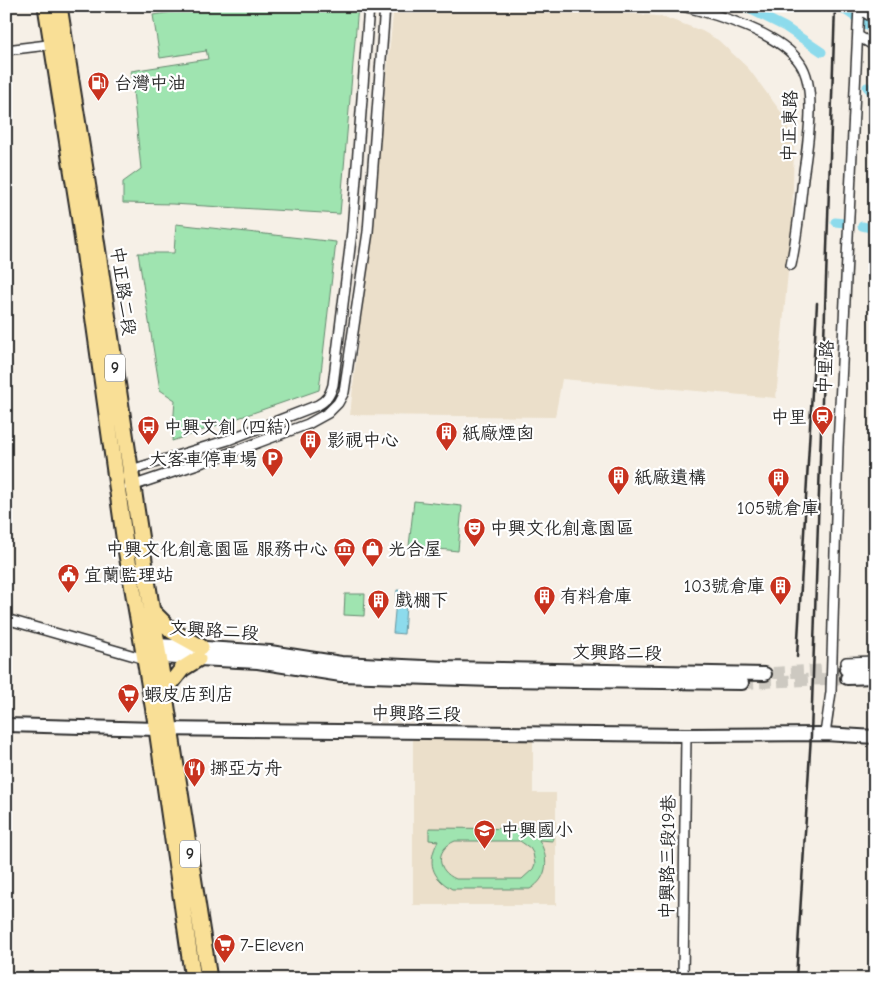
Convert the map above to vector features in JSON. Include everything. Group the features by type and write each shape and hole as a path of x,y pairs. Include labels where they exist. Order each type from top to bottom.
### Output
{"main road":[{"name":"中正路二段","path":"46,6 58,44 92,213 152,611 154,654 164,729"},
{"name":"中正路二段","path":"59,6 58,44 116,482 135,607 154,654 164,692 164,729"},
{"path":"152,611 172,631 200,653 182,669 164,692"},
{"name":"9","path":"164,729 193,979"},
{"name":"9","path":"164,729 209,979"}],"street":[{"path":"116,482 131,470 228,440 318,406 330,394 333,385 352,231 369,6"},
{"path":"116,482 133,486 233,452 308,424 328,413 341,398 344,392 368,232 385,6"},
{"name":"中正東路","path":"682,6 731,20 766,35 785,46 797,58 804,69 808,86 808,133 797,237 791,265"},
{"path":"859,8 875,19"},
{"name":"中里路","path":"825,734 831,692 839,437 859,8"},
{"path":"858,36 875,46"},
{"path":"6,50 58,44"},
{"path":"6,619 154,654"},
{"name":"文興路二段","path":"154,654 270,652 350,664 445,668 765,674"},
{"name":"文興路二段","path":"200,653 341,675 492,680 742,683"},
{"path":"847,673 875,660"},
{"path":"847,673 875,668"},
{"path":"847,673 875,677"},
{"path":"847,673 875,682"},
{"name":"中興路三段","path":"6,725 164,729 686,735 825,734 875,737"},
{"name":"中興路三段19巷","path":"683,979 686,735"}],"shaded area":[{"path":"394,6 576,6 598,12 664,17 702,31 718,40 748,68 781,112 794,142 792,230 776,398 562,379 555,417 350,415"},
{"name":"中興國小","path":"413,734 533,734 533,793 556,793 556,905 413,905"}],"green space":[{"path":"199,6 358,6 340,214 123,203 123,182 141,169 131,71 208,59 206,49 206,51 160,58 153,15 199,8"},
{"path":"176,224 336,242 319,390 172,441 175,400 160,390 138,253 174,253"},
{"path":"414,501 462,506 458,551 409,546"},
{"path":"345,594 365,594 364,616 344,615"},
{"path":"429,828 552,829 553,841 539,840 546,860 544,873 541,879 530,889 452,889 435,874 432,862 438,841 429,840","holes":["455,841 520,841 530,848 535,864 533,869 522,879 456,879 445,871 440,860 444,850"]}],"water":[{"path":"397,590 407,591 404,634 393,633"}],"waterway":[{"path":"743,6 785,27 822,52"},
{"path":"839,6 875,31"},
{"path":"848,6 848,11"},
{"path":"867,87 875,95"},
{"path":"835,222 844,223"},
{"path":"862,226 875,229"}],"tunnel":[{"path":"773,673 846,669"},
{"path":"742,683 847,678"}],"railway":[{"path":"796,979 811,735 835,6"},
{"path":"797,657 817,303"}],"place":[{"name":"台灣中油","path":"98,102"},
{"name":"中里","path":"823,436"},
{"name":"中興文創 (四結)","path":"148,446"},
{"name":"紙廠煙囪","path":"446,452"},
{"name":"影視中心","path":"311,459"},
{"name":"大客車停車場","path":"273,478"},
{"name":"紙廠遺構","path":"618,496"},
{"name":"105號倉庫","path":"778,497"},
{"name":"中興文化創意園區","path":"474,547"},
{"name":"中興文化創意園區 服務中心","path":"344,568"},
{"name":"光合屋","path":"372,568"},
{"name":"宜蘭監理站","path":"68,594"},
{"name":"103號倉庫","path":"781,605"},
{"name":"有料倉庫","path":"544,615"},
{"name":"戲棚下","path":"379,619"},
{"name":"蝦皮店到店","path":"128,713"},
{"name":"挪亞方舟","path":"194,787"},
{"name":"中興國小","path":"485,849"},
{"name":"7-Eleven","path":"224,964"}]}
